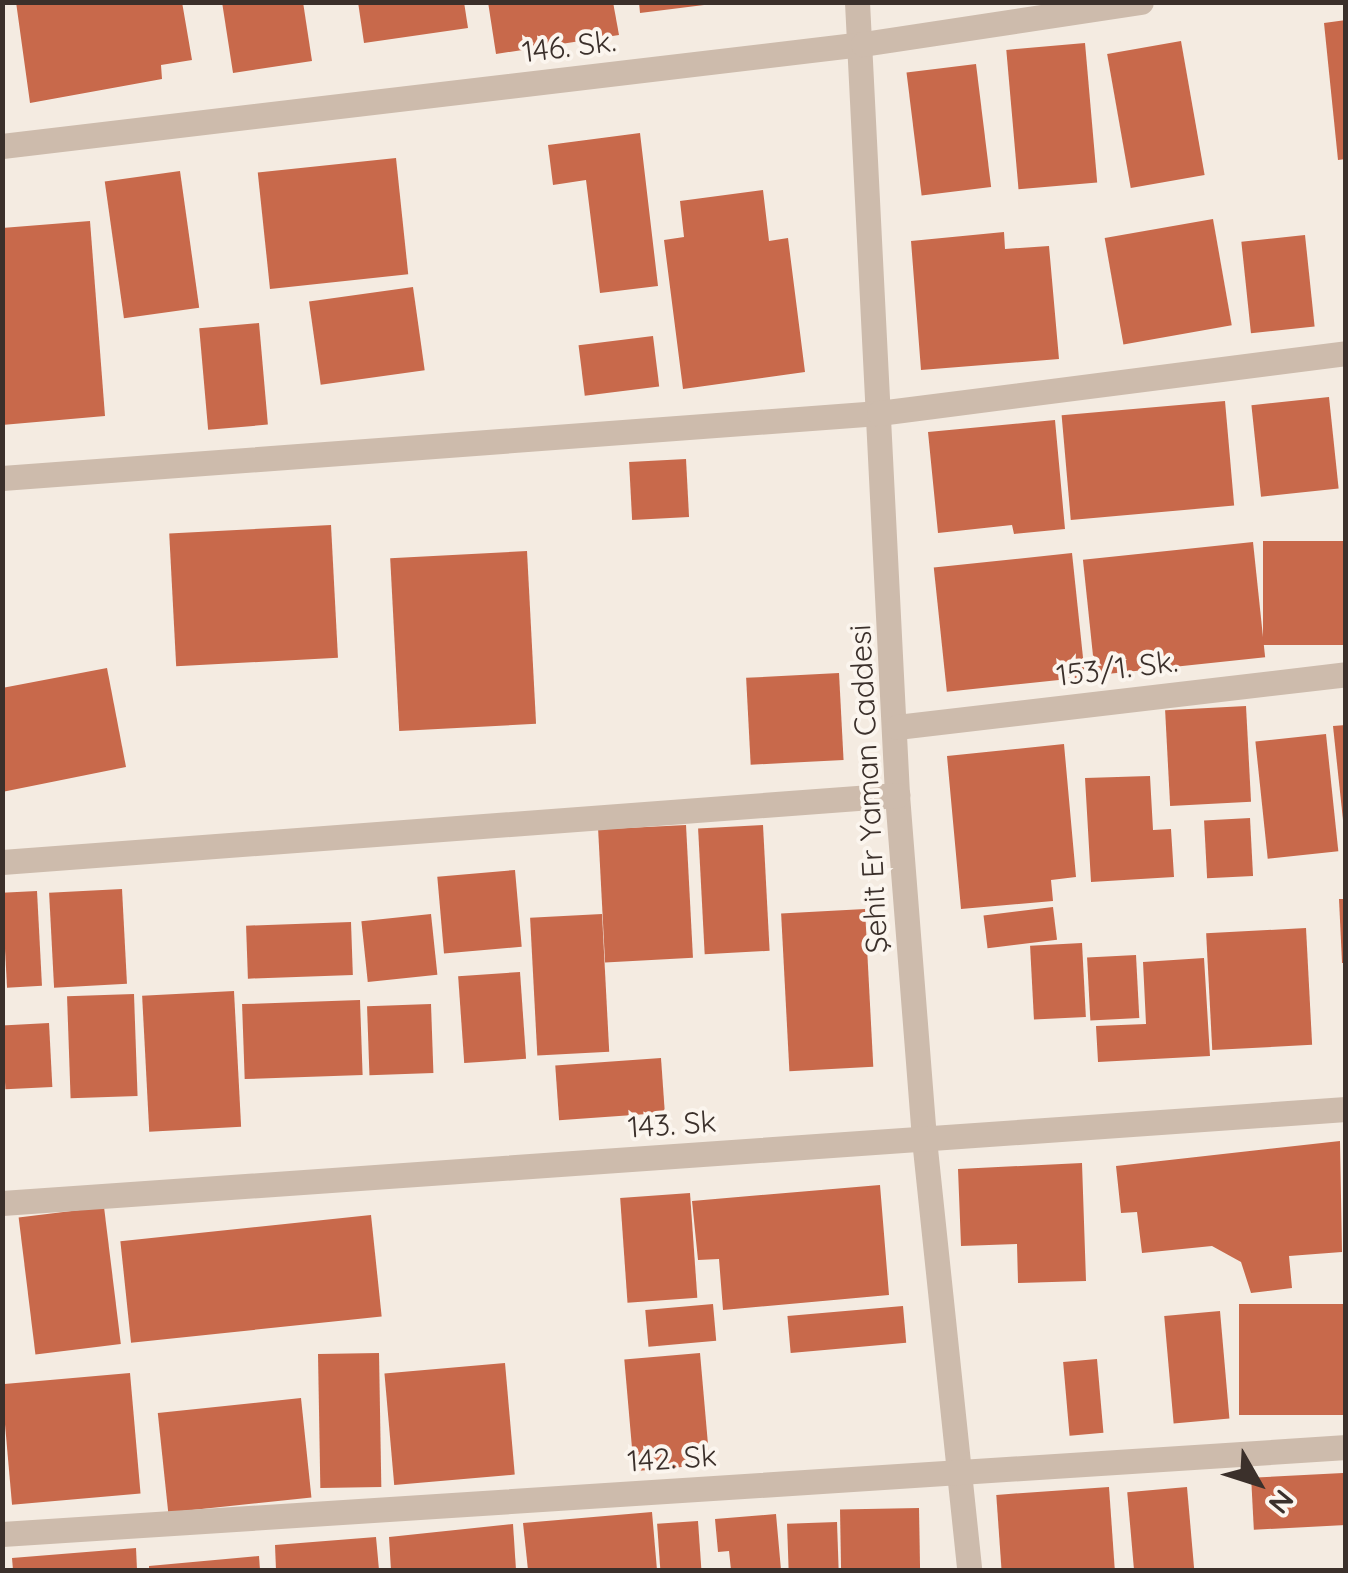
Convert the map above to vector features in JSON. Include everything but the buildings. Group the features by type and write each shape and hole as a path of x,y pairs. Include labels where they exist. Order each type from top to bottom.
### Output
{"street":[{"name":"Şehit Er Yaman Caddesi","path":"857,2 863,44 898,795 924,1139 969,1570"},
{"name":"146. Sk.","path":"2,146 863,44 1141,2"},
{"path":"2,478 880,413 1346,354"},
{"name":"153/1. Sk.","path":"896,727 1346,674"},
{"path":"2,862 898,795"},
{"name":"143. Sk","path":"2,1203 1346,1110"},
{"name":"142. Sk","path":"2,1534 1346,1447"}]}
